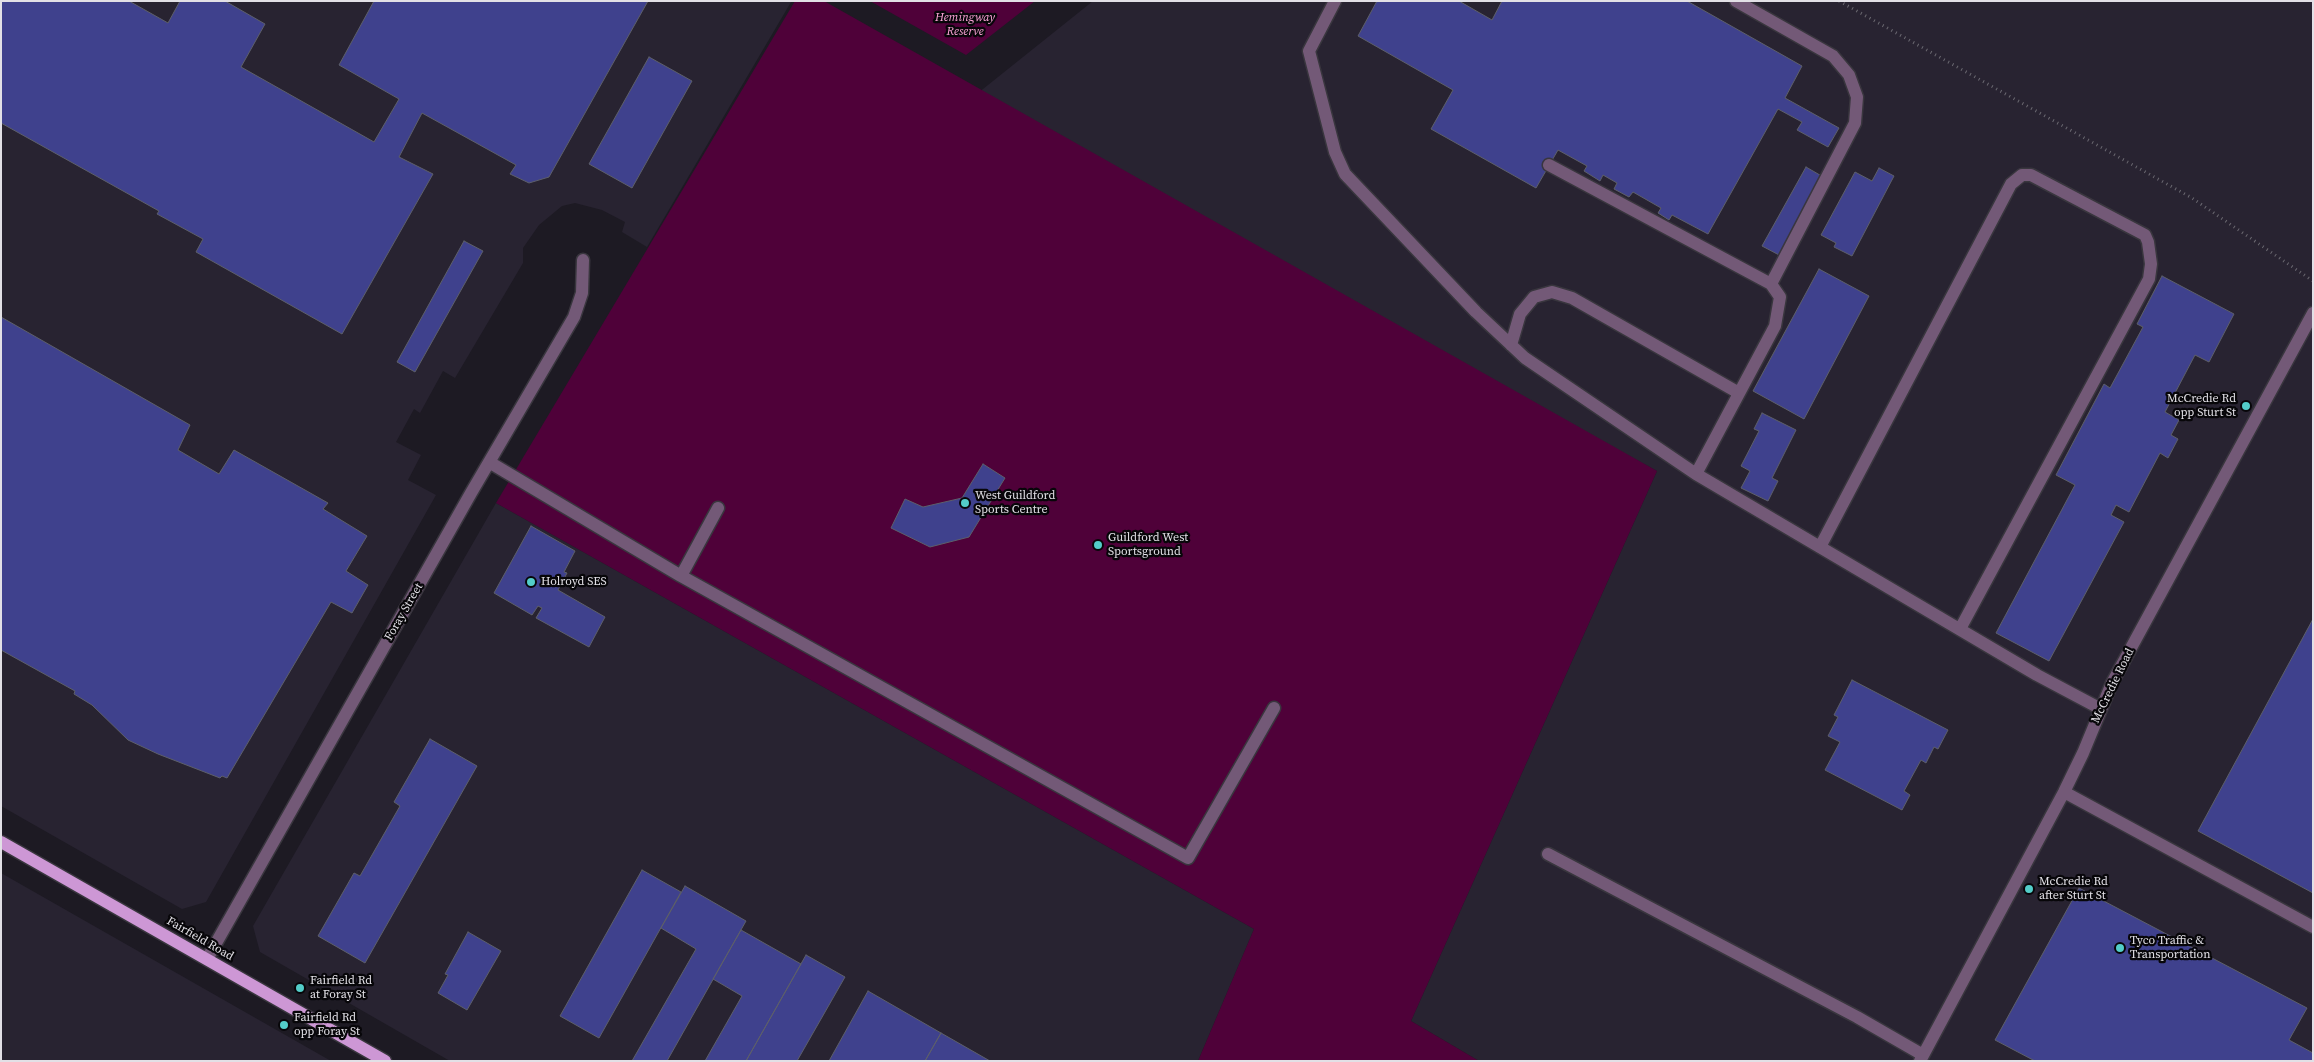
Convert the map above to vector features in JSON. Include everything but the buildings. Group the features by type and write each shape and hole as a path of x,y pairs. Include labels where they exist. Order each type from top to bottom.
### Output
{"main road":[{"name":"Fairfield Road","path":"1,842 385,1061"}],"street":[{"path":"1334,1 1310,51 1335,152 1346,174 1476,312 1525,358 1696,474 2100,709"},
{"path":"1736,1 1833,56 1849,75 1857,98 1855,123 1771,284"},
{"path":"1549,165 1771,284 1780,297 1774,326 1696,474"},
{"path":"1820,547 2011,184 2022,175 2031,175 2145,235 2148,242 2151,264 2149,279 1960,629"},
{"name":"Foray Street","path":"207,959 489,462 574,317 582,293 583,260"},
{"path":"1511,345 1520,314 1534,297 1552,292 1572,298 1739,392"},
{"name":"McCredie Road","path":"1921,1058 2064,792 2083,754 2112,683 2313,313"},
{"path":"489,462 681,576 1188,858 1274,708"},
{"path":"681,576 718,508"},
{"path":"2064,792 2313,927"},
{"path":"1548,854 1848,1012 1921,1058"}],"path":[{"path":"1839,1 2192,198 2313,281"}],"shaded area":[{"path":"1,1 791,2 647,247 622,232 625,222 602,210 575,203 562,206 539,225 523,248 523,263 455,378 443,371 420,413 414,409 396,442 421,455 408,480 436,495 206,902 182,909 1,806"},
{"path":"1093,1 2313,1 2313,1061 1479,1061 1411,1021 1657,471 968,101"},
{"path":"496,503 1254,929 1198,1061 450,1061 260,952 253,926"},
{"path":"1,873 331,1061 1,1061"}],"green space":[{"name":"Guildford West Sportsground","path":"795,1 824,1 1657,471 1411,1021 1479,1061 1198,1061 1254,929 496,503"},
{"name":"Hemingway Reserve","path":"870,1 1035,1 966,55"}],"place":[{"name":"McCredie Rd opp Sturt St","path":"2246,406"},
{"name":"West Guildford Sports Centre","path":"965,503"},
{"name":"Guildford West Sportsground","path":"1098,545"},
{"name":"Holroyd SES","path":"531,582"},
{"name":"McCredie Rd after Sturt St","path":"2029,889"},
{"name":"Tyco Traffic & Transportation","path":"2120,948"},
{"name":"Fairfield Rd at Foray St","path":"300,988"},
{"name":"Fairfield Rd opp Foray St","path":"284,1025"}]}
